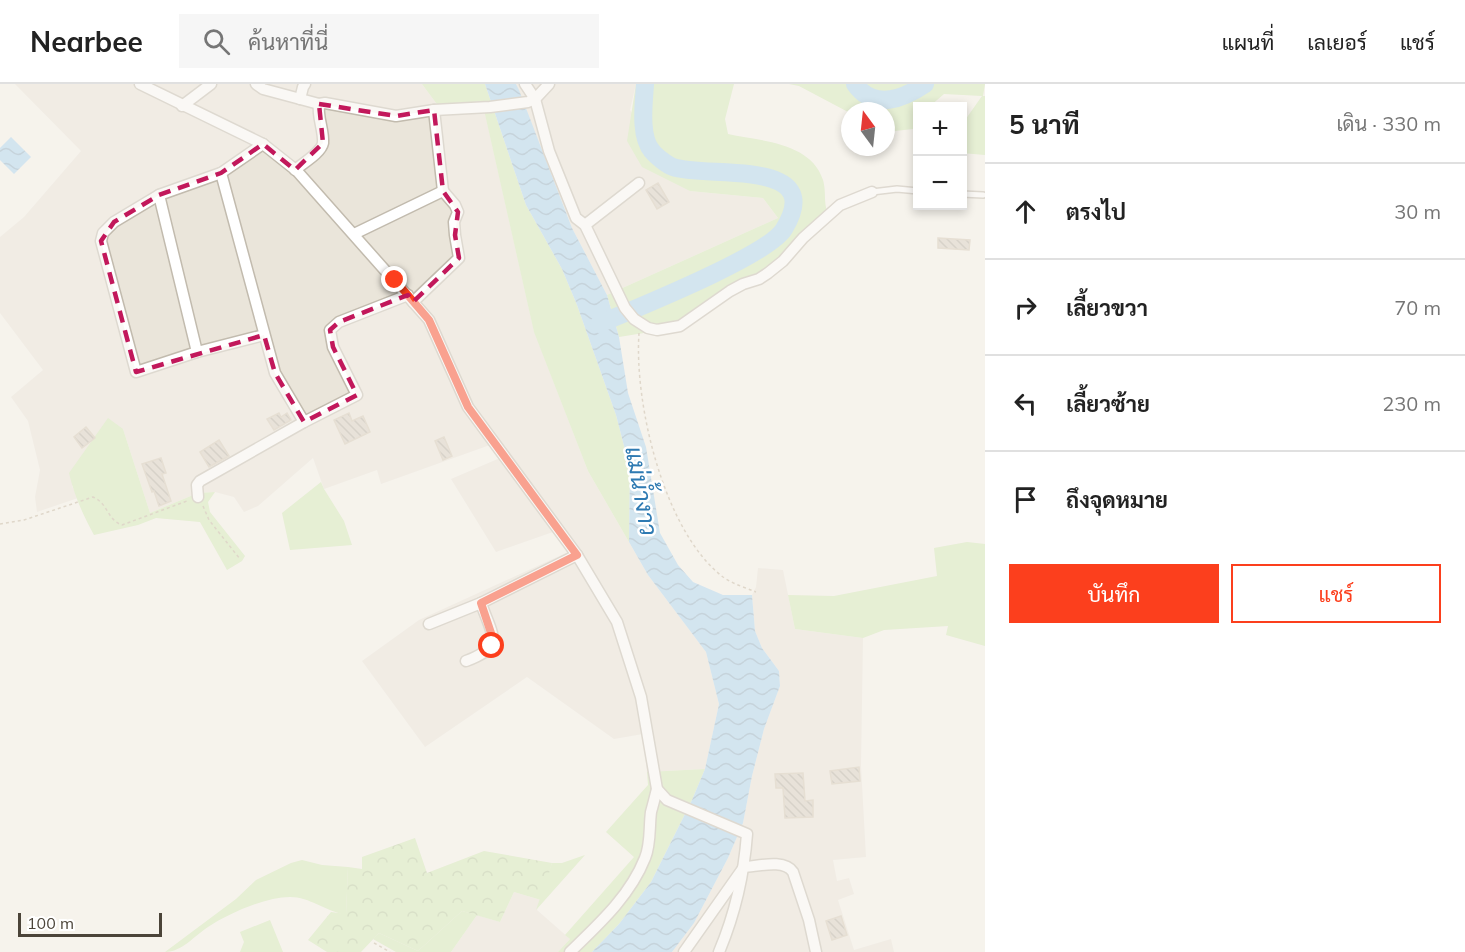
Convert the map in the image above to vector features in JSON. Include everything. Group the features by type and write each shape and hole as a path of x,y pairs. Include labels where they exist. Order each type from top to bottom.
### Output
{"street":[{"path":"141,84 263,144 295,170 354,234 429,320 468,407 577,555 617,622 641,697 657,789 645,858 634,880 620,901 570,952"},
{"path":"182,106 211,84"},
{"path":"256,84 263,89 319,104 325,103 396,116 434,110 490,107 532,100 549,84"},
{"path":"300,99 306,84"},
{"path":"525,84 576,218 585,225 625,308 634,319 648,328 657,330 680,326 730,291 768,273 840,205 872,192"},
{"path":"295,170 320,149 323,143 319,104"},
{"path":"198,497 197,485 200,481 357,395 333,347 330,330 339,322 411,299 459,258 454,235 454,222 458,212 456,205 442,191 434,110"},
{"path":"263,144 221,173 159,195 114,222 103,233 101,241 136,372 196,352 264,335"},
{"path":"221,173 275,373 304,422"},
{"path":"585,225 639,183"},
{"path":"354,234 442,191"},
{"path":"159,195 196,352"},
{"path":"429,624 481,603 577,555"},
{"path":"466,661 483,655 492,646 493,639 481,603"},
{"path":"657,789 667,801 747,834 744,867 732,921 719,952"},
{"path":"744,867 781,864 790,868 800,891 816,952"},
{"path":"684,952 744,867"}],"lane":[{"path":"872,192 897,189 913,191"},
{"path":"967,194 984,195"}],"path":[{"path":"640,321 638,364 640,391 662,480 672,507 696,547 714,568 725,578 756,592"},
{"path":"0,524 24,520 93,497 100,500 115,523 123,525 198,497 209,520 240,559"},
{"path":"374,943 390,952"}],"highlighted area":[{"path":"319,104 396,116 434,110 443,191 458,212 455,235 459,258 454,265 413,302 408,295 339,322 330,330 333,347 357,395 304,422 275,373 264,335 136,372 101,241 114,222 159,195 221,173 263,144 295,170 323,143"}],"shaded area":[{"path":"15,84 422,84 439,107 482,100 534,331 588,471 648,575 706,652 719,704 705,769 647,772 643,734 614,739 527,677 425,747 362,661 419,620 568,552 553,532 496,552 451,479 500,458 490,445 381,484 377,470 324,489 313,458 258,506 244,512 234,497 215,492 198,493 150,513 123,429 72,486 78,498 37,512 35,497 40,470 28,421 11,397 43,370 0,313 0,237 24,217 81,151"},
{"path":"516,84 636,84 630,110 690,191 763,198 778,218 607,295 572,228"},
{"path":"758,568 783,570 795,629 863,638 861,766 866,857 833,860 837,881 849,878 854,894 838,900 854,950 891,939 894,952 672,952 694,923 728,858 743,823 764,729 780,686 779,671 762,648 755,631 752,595 756,587"},
{"path":"514,892 541,900 537,910 570,939 558,952 451,952 477,915 500,922"}],"green space":[{"path":"422,84 485,84 526,205 562,269 616,415 630,469 629,542 588,471 534,332 482,101 439,107"},
{"path":"636,84 734,84 725,119 728,134 783,145 808,158 817,167 823,180 826,205 831,219 687,326 619,337 607,295 778,218 763,198 690,191 642,167 627,141"},
{"path":"789,84 985,84 983,96 985,96 985,155 967,153 967,117 982,96 944,94 935,102 913,102 913,129 895,131 895,102 841,102 841,108 799,86"},
{"path":"108,418 123,429 150,513 198,493 215,492 208,502 210,512 245,556 242,561 227,570 200,522 156,518 138,525 94,535 79,505 69,473"},
{"path":"321,482 344,521 352,545 290,550 282,513"},
{"path":"967,542 985,544 985,646 946,635 948,626 884,630 863,638 795,629 788,595 834,596 937,576 934,548"},
{"path":"705,769 651,882 619,924 592,952 558,952 570,939 565,935 634,857 606,832 648,785 647,772"},
{"path":"415,838 427,873 484,851 552,863 541,900 514,892 500,922 462,911 418,951 379,933 361,952 327,952 308,940 331,912 346,914 348,867 362,869 362,857"},
{"path":"585,855 536,910 552,863 562,863"},
{"path":"302,860 322,865 348,867 346,915 297,898 269,900 226,917 177,949 165,952 236,899 256,880"},
{"path":"462,911 477,915 451,952 396,952 373,939 379,933 418,951"},
{"path":"270,920 283,952 240,952 244,942 240,932"}],"water":[{"name":"แม่น้ำงาว","path":"485,84 516,84 572,228 607,295 619,337 628,393 646,447 660,533 678,565 693,582 723,595 752,595 755,631 762,648 779,671 780,686 764,729 743,823 728,858 694,923 672,952 592,952 619,924 651,882 705,769 719,704 706,652 648,575 629,542 630,469 616,415 562,269 526,205"},
{"path":"11,137 31,157 14,174 0,160 0,148"}],"building":[{"path":"658,183 669,202 657,209 646,190"},
{"path":"938,238 970,240 969,250 938,248"},
{"path":"279,413 281,417 287,413 291,420 274,430 267,419"},
{"path":"349,413 352,421 363,416 370,432 345,444 334,420"},
{"path":"86,427 95,438 82,448 74,437"},
{"path":"444,437 452,456 443,460 435,441"},
{"path":"219,440 229,456 209,467 200,452"},
{"path":"161,458 166,473 162,474 171,501 159,506 142,464"},
{"path":"859,767 860,781 832,784 830,771"},
{"path":"803,773 805,801 813,800 813,817 785,818 783,788 776,788 775,774"},
{"path":"841,916 847,935 832,940 826,921"}],"waterway":[{"path":"599,324 699,281 753,253 773,240 784,229 793,206 790,191 777,181 758,176 673,167 659,158 652,151 645,137 643,119 645,84"},
{"path":"855,84 871,98 880,100 898,98 925,84"}],"route":[{"path":"395,280 429,320 468,407 577,555 481,603 493,639 492,646"}]}
